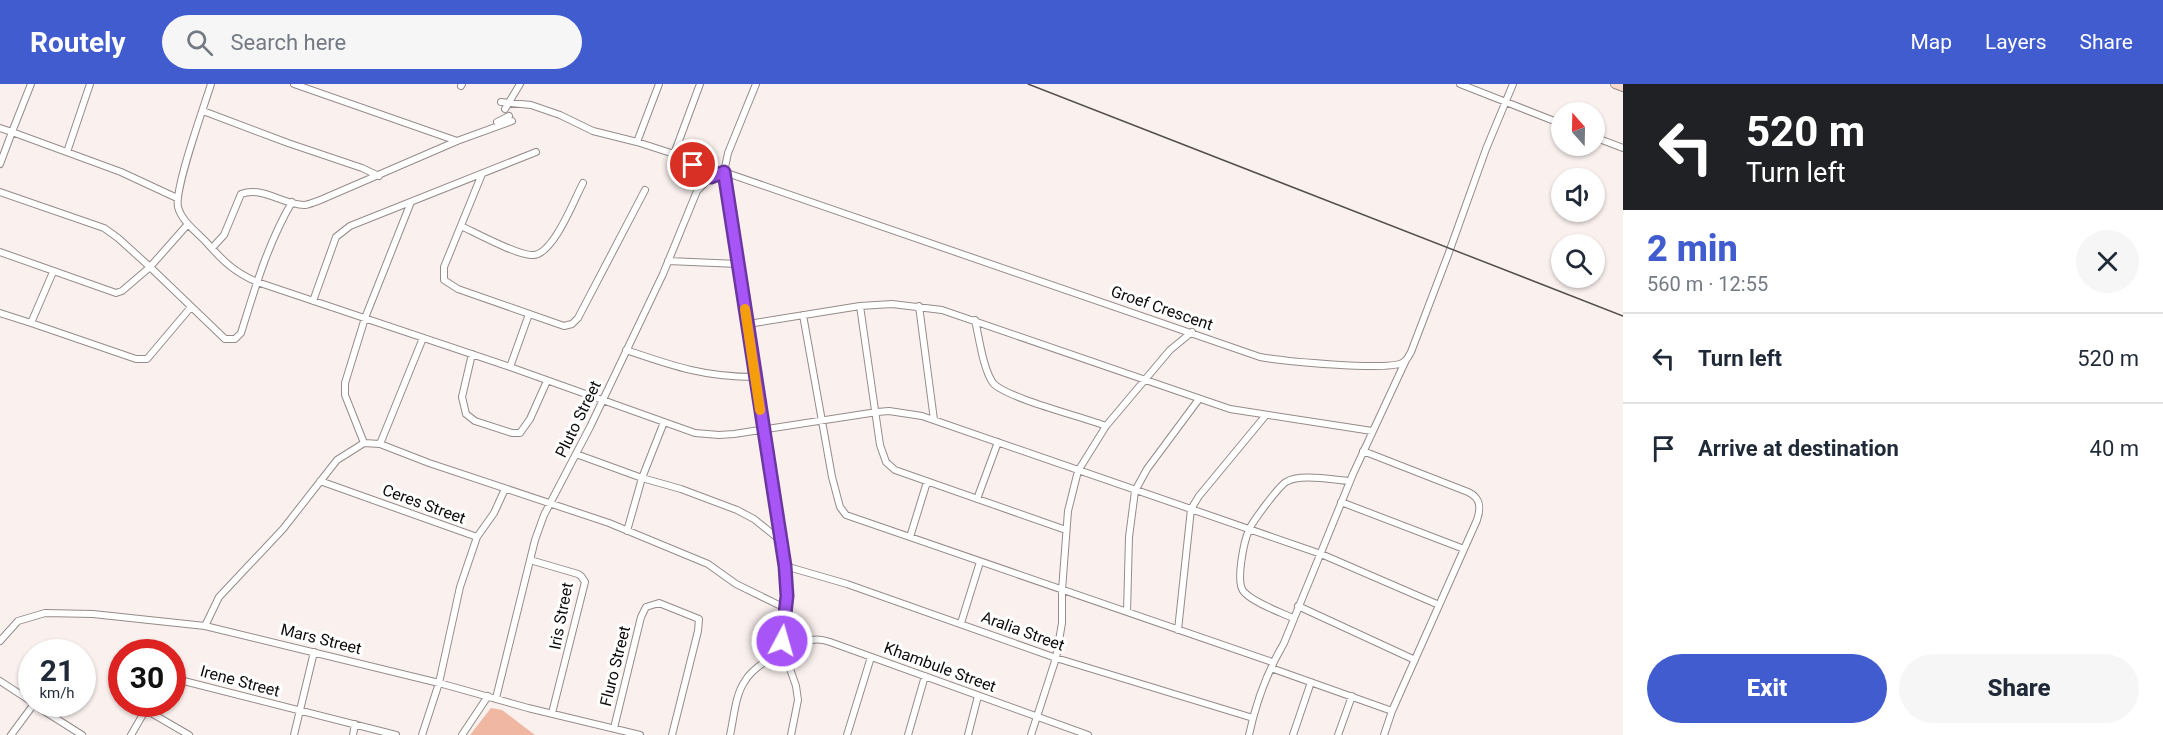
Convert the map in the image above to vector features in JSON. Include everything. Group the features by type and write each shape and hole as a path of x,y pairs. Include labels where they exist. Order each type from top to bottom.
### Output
{"main road":[{"path":"1615,84 1623,87"}],"street":[{"path":"0,164 31,84"},
{"path":"67,152 90,84"},
{"path":"211,84 177,198 180,211 188,224 238,273 257,282 510,367 664,422 707,434 727,434 877,411 899,412 934,420 1321,554 1439,606"},
{"path":"294,84 457,141"},
{"path":"505,109 519,84"},
{"path":"637,142 659,84"},
{"path":"674,154 700,84"},
{"path":"756,84 728,153 724,172 785,566 787,584 783,652 798,694 798,705 791,735"},
{"path":"1460,84 1551,120"},
{"path":"1249,735 1272,665 1284,643 1363,451 1415,342 1513,84"},
{"path":"212,248 224,235 241,194 260,192 303,205 318,201 379,176 457,141 511,118 456,144 354,102"},
{"path":"501,102 531,105 560,115 593,131 674,154 711,177 724,172"},
{"path":"203,111 363,168 379,176"},
{"path":"0,128 121,172 177,198"},
{"path":"1605,141 1623,148"},
{"path":"313,301 336,237 341,231 537,152"},
{"name":"Groef Crescent","path":"724,172 1260,357 1287,361 1370,365 1396,365 1406,360"},
{"path":"482,174 444,267 444,280 458,289 564,326 575,322 645,190"},
{"name":"Pluto Street","path":"496,698 540,525 603,400 668,261 697,192 711,177"},
{"path":"461,226 524,254 539,254 548,248 583,183"},
{"path":"0,192 104,228 150,267 225,339 235,339 241,333 257,282 281,222 292,202"},
{"path":"364,443 345,389 365,318 411,202"},
{"path":"0,252 116,293 122,291 150,267 188,224"},
{"path":"668,261 738,264"},
{"path":"31,323 53,272"},
{"path":"748,324 860,306 892,304 919,306 975,320 1230,409 1372,431"},
{"path":"860,306 882,452 886,462 896,470 927,482 1066,530"},
{"path":"919,306 934,420"},
{"path":"0,313 136,359 147,359 191,307"},
{"path":"510,367 529,314"},
{"path":"803,315 832,477 842,511 855,520 1178,630 1392,711"},
{"path":"975,320 987,370 995,385 1009,393 1106,426"},
{"path":"1031,735 1056,658 1062,622 1066,530 1072,490 1078,471 1106,426 1174,346 1192,332"},
{"path":"380,444 423,338"},
{"path":"626,350 706,375 755,377"},
{"path":"472,354 462,405 466,414 475,421 512,433 520,433 530,419 547,381"},
{"path":"1126,612 1129,537 1135,490 1147,469 1198,399"},
{"path":"1178,630 1191,509 1199,496 1266,416"},
{"path":"627,531 642,478 664,422"},
{"path":"977,499 998,442"},
{"path":"205,626 219,597 283,529 337,460 364,443 380,444 405,455 609,523 708,564 736,584 786,608"},
{"path":"1363,451 1474,495 1480,504 1480,512 1392,711 1384,735"},
{"path":"576,454 737,510 754,519 780,541"},
{"path":"1293,618 1249,597 1242,591 1240,574 1249,529 1286,482 1299,477 1350,481"},
{"name":"Ceres Street","path":"320,481 477,537 459,587 439,683 422,735"},
{"path":"910,537 927,482"},
{"path":"477,537 494,513 505,489"},
{"path":"1341,502 1464,549"},
{"name":"Iris Street","path":"530,560 578,574 585,582 552,713"},
{"path":"961,624 980,562"},
{"name":"Aralia Street","path":"785,566 847,584 1056,658 1253,718"},
{"name":"Fluro Street","path":"614,728 642,617 646,607 659,603 699,619 698,632 672,735"},
{"path":"1298,606 1415,660"},
{"name":"Mars Street","path":"0,641 18,621 45,613 93,614 205,626 640,735"},
{"path":"784,631 789,639 798,644"},
{"name":"Khambule Street","path":"730,735 745,679 760,666 783,652 811,640 824,640 1088,735"},
{"path":"294,735 314,652"},
{"path":"847,735 871,657"},
{"path":"909,735 925,676"},
{"path":"0,681 18,693"},
{"name":"Irene Street","path":"186,682 396,735"},
{"path":"1293,735 1311,682"},
{"path":"462,735 488,696"},
{"path":"968,735 978,696"},
{"path":"1338,735 1352,696"},
{"path":"11,735 23,717"},
{"path":"54,717 82,735"},
{"path":"131,735 141,717"},
{"path":"162,717 189,735"},
{"path":"353,735 355,724"}],"shaded area":[{"path":"491,708 502,710 535,735 470,735"}],"railway":[{"path":"1028,84 1623,316"}],"slow traffic":[{"path":"745,309 760,410"}],"route":[{"path":"693,165 711,177 724,172 785,566 787,596 782,641"}]}
